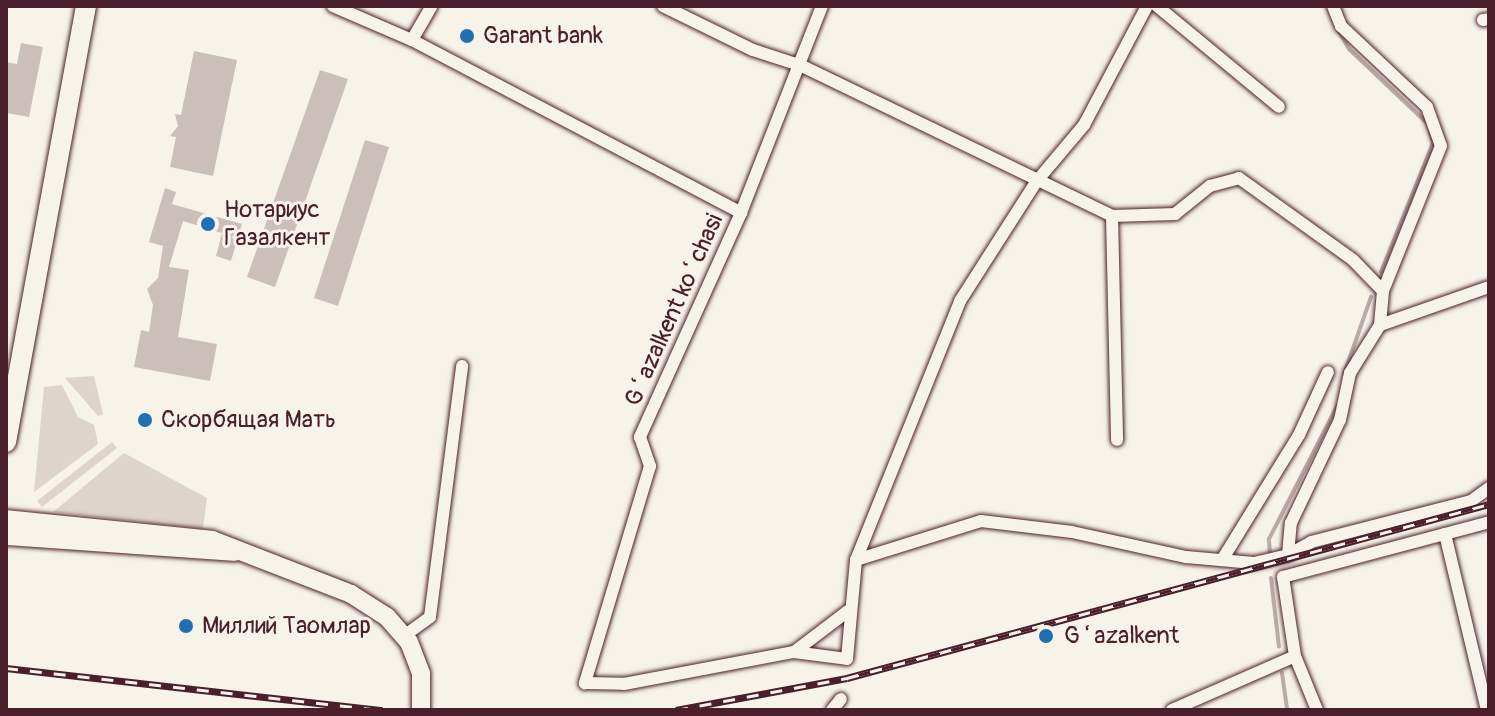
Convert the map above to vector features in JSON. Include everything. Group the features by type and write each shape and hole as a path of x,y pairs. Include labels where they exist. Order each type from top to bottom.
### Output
{"main road":[{"path":"6,362 72,6"},
{"path":"6,442 86,6"},
{"path":"6,519 212,540 366,601 404,636 419,666 421,710"},
{"path":"6,536 241,551"}],"street":[{"path":"333,6 412,40 741,213"},
{"path":"412,40 432,6"},
{"path":"663,6 753,50 802,66 1036,182 1112,216 1175,214 1210,186 1239,178 1353,260 1383,291"},
{"name":"Gʻazalkent koʻchasi","path":"794,652 624,684 585,683 650,466 640,437 741,213 802,66 822,6"},
{"path":"794,652 847,659 848,611 856,560 960,301 1036,182 1084,125 1147,6"},
{"path":"1157,6 1279,107"},
{"path":"1288,555 1291,523 1340,420 1350,373 1380,325 1383,291 1439,158 1439,131 1427,107 1341,26 1333,6"},
{"path":"1112,216 1117,440"},
{"path":"1380,325 1489,287"},
{"path":"404,636 430,617 462,366"},
{"path":"1222,560 1299,435 1328,372"},
{"path":"856,560 981,521 1072,532 1222,560 1254,563 1288,555 1311,542 1471,501 1489,488"},
{"path":"1317,710 1295,656 1283,577 1489,522"},
{"path":"1445,534 1487,710"},
{"path":"794,652 848,611"},
{"path":"1172,710 1295,656"},
{"path":"832,710 841,699"}],"shaded area":[{"path":"94,376 103,414 98,416 65,378"},
{"path":"62,385 78,417 94,425 98,444 34,492 44,387"},
{"path":"112,442 117,448 42,507 37,501"},
{"path":"124,453 207,498 203,529 53,512"}],"building":[{"path":"21,43 43,47 29,117 7,113 6,62 17,64"},
{"path":"194,51 237,60 213,176 170,167 176,137 170,136 178,126 175,114 181,115"},
{"path":"320,70 348,79 275,287 247,277"},
{"path":"365,140 389,147 338,306 314,298"},
{"path":"165,188 176,192 172,204 242,224 231,261 216,256 222,233 183,221 169,267 189,270 178,337 217,344 210,381 134,367 141,330 149,332 153,305 147,289 158,278 163,246 149,242"}],"waterway":[{"path":"1338,30 1349,49 1428,124 1433,143 1381,272"},
{"path":"1344,374 1371,297"},
{"path":"1270,555 1269,539 1337,406"},
{"path":"1271,578 1279,647"},
{"path":"1282,673 1287,710"}],"railway":[{"path":"676,710 847,678 1489,504"},
{"path":"6,668 383,710"}],"place":[{"name":"Garant bank","path":"467,36"},
{"name":"Нотариус Газалкент","path":"208,224"},
{"name":"Скорбящая Мать","path":"145,420"},
{"name":"Миллий Таомлар","path":"186,626"},
{"name":"Gʻazalkent","path":"1046,636"}]}
